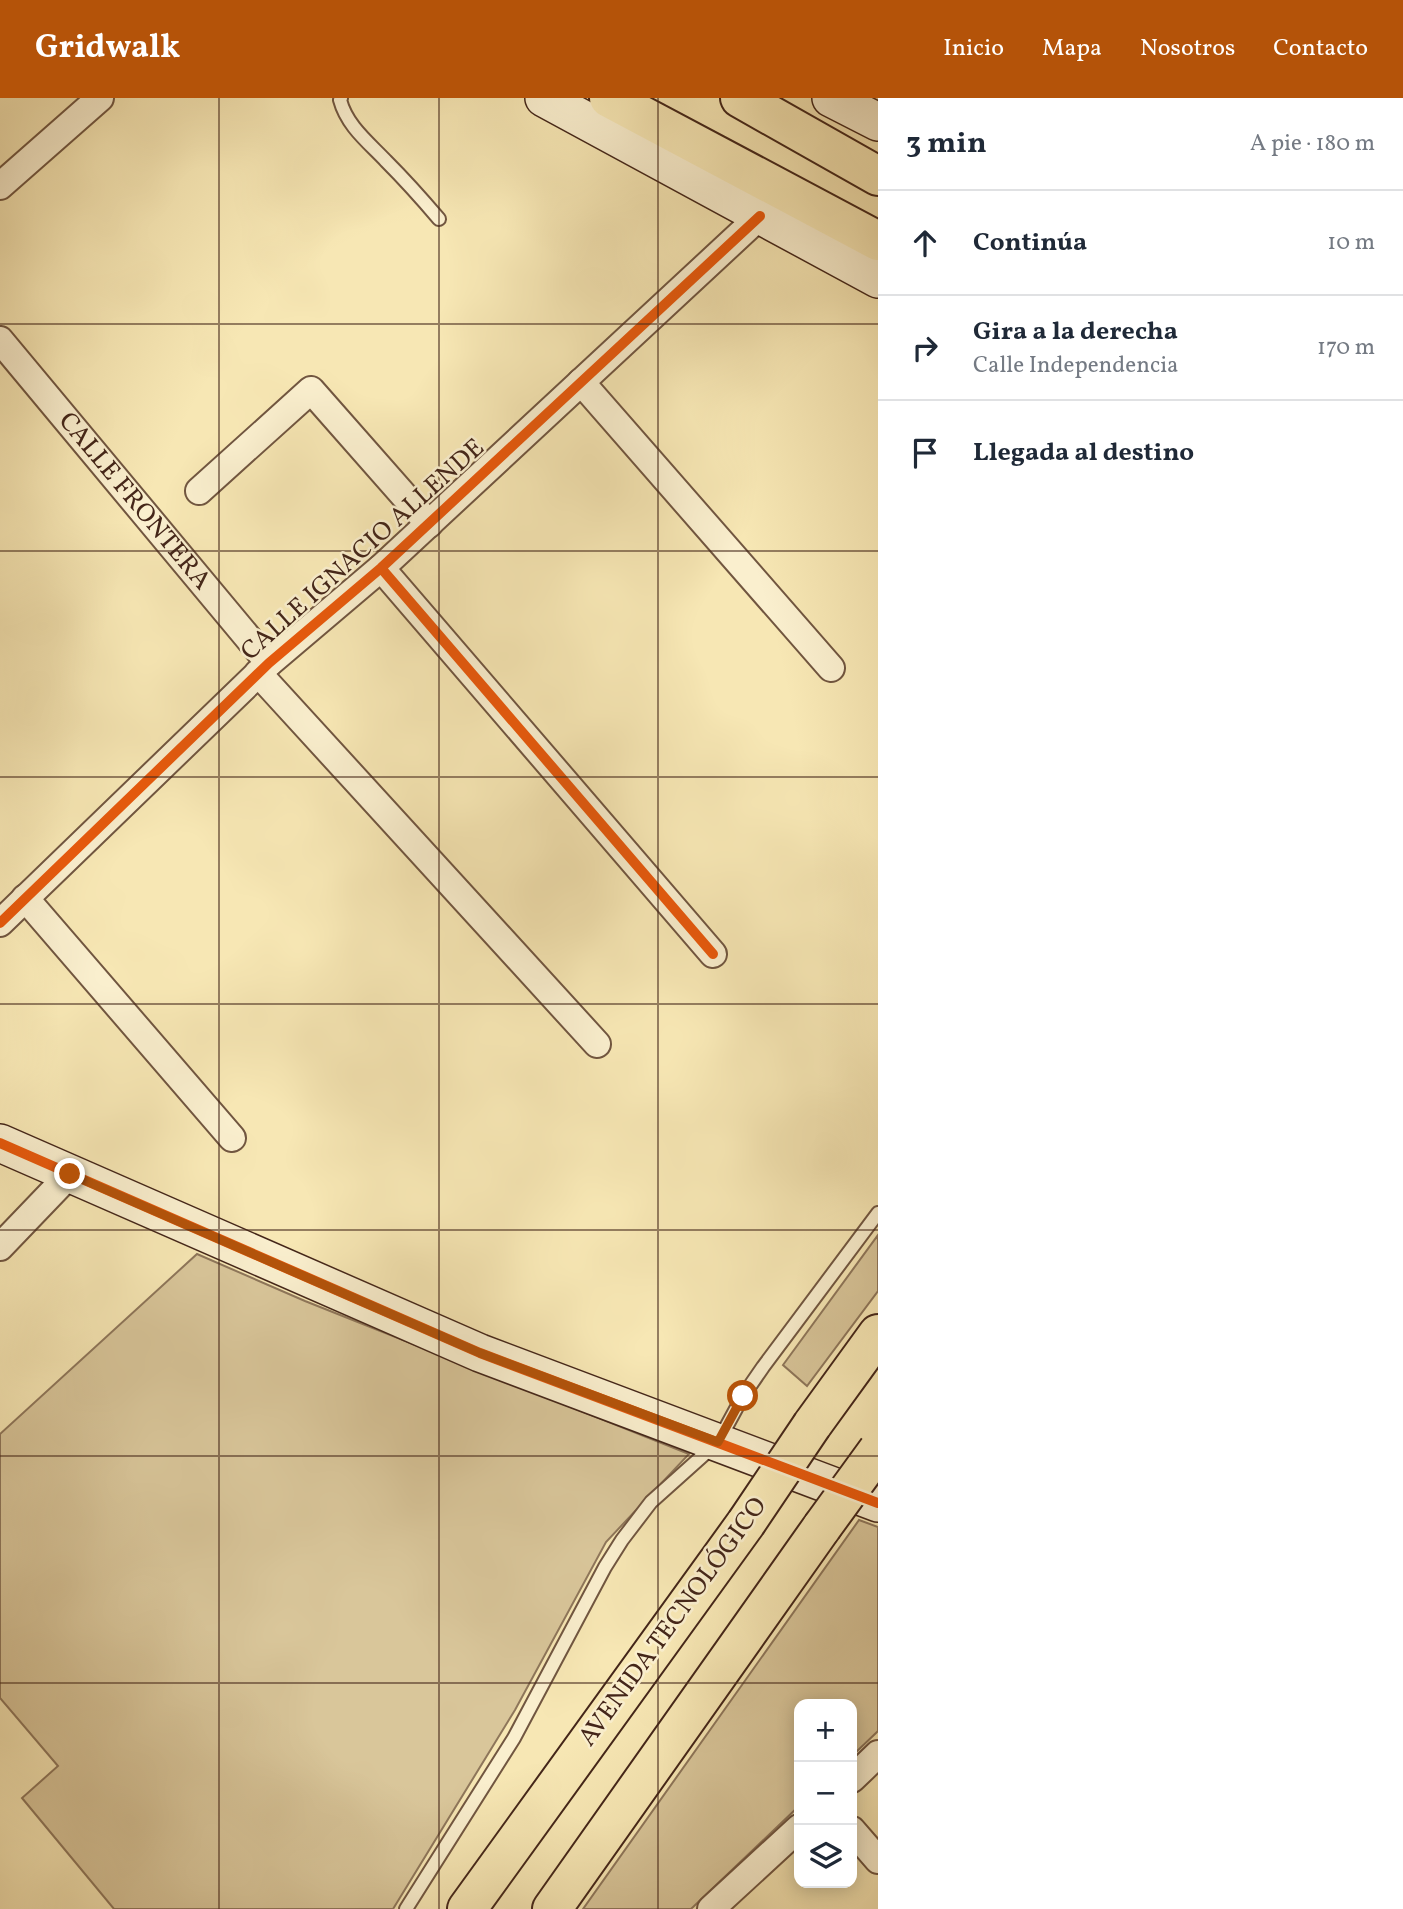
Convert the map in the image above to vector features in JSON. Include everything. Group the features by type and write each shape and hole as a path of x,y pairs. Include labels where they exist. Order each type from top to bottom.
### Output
{"main road":[{"path":"609,98 878,241"},
{"path":"740,98 878,176"},
{"name":"AVENIDA TECNOLÓGICO","path":"467,1909 746,1523 878,1334"},
{"path":"552,1909 878,1450"}],"street":[{"path":"0,186 100,98"},
{"path":"544,98 878,279"},
{"path":"831,98 878,122"},
{"name":"CALLE IGNACIO ALLENDE","path":"0,923 263,668 381,568 760,216"},
{"name":"CALLE FRONTERA","path":"0,340 263,668 597,1044"},
{"path":"581,382 831,668"},
{"path":"199,491 311,390 429,524"},
{"path":"381,568 713,954"},
{"path":"25,898 232,1138"},
{"path":"0,1143 480,1353 878,1503"},
{"path":"0,1247 70,1174"},
{"path":"857,1774 878,1755"},
{"path":"711,1909 794,1833"},
{"path":"857,1836 878,1860"}],"lane":[{"path":"341,98 344,113 355,130 439,219"},
{"path":"406,1909 513,1738 622,1540 651,1502 718,1442 743,1396 763,1367 878,1213"}],"shaded area":[{"path":"878,1235 878,1291 807,1386 783,1365"},
{"path":"197,1254 305,1301 689,1454 606,1542 515,1710 393,1909 114,1909 22,1798 58,1766 0,1698 0,1434"},
{"path":"859,1520 878,1527 878,1731 857,1751 857,1699 794,1699 794,1811 691,1909 583,1909"}],"cycle path":[{"path":"0,923 269,663 381,568 760,216"},
{"path":"381,568 713,954"},
{"path":"0,1143 480,1353 878,1503"}],"route":[{"path":"70,1174 480,1353 718,1442 743,1396"}]}
